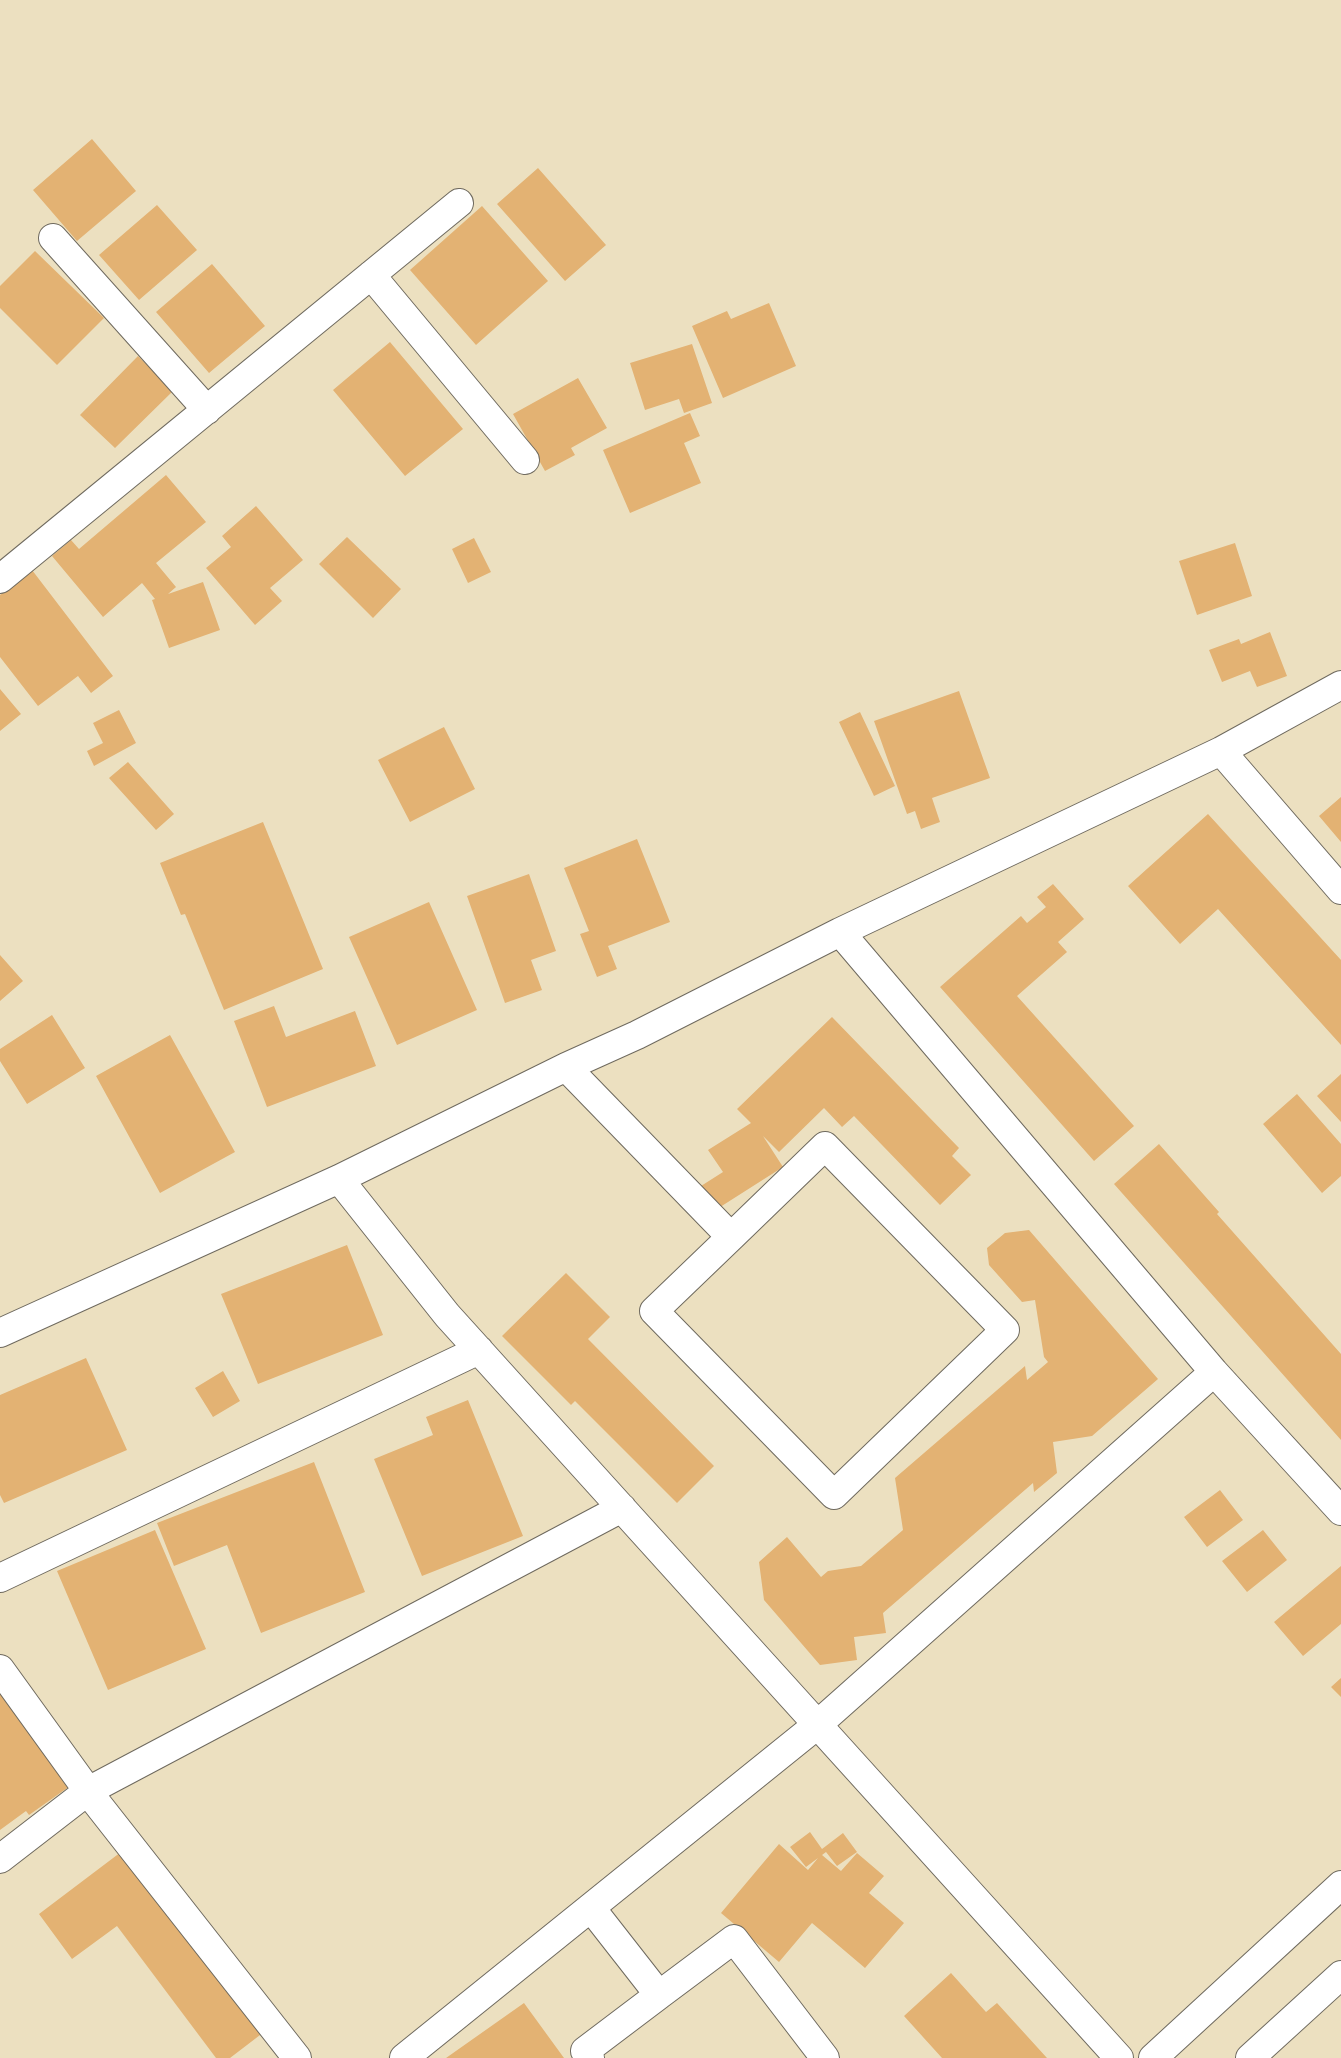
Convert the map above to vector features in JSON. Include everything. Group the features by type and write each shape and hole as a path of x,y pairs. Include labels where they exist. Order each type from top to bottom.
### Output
{"street":[{"path":"0,579 459,203"},
{"path":"53,238 207,410"},
{"path":"371,275 524,460"},
{"path":"0,1333 339,1179 566,1067 637,1035 840,932 1221,751 1341,685"},
{"path":"1221,751 1341,890"},
{"path":"840,932 1214,1372 1341,1512"},
{"path":"566,1067 731,1236"},
{"path":"825,1146 1005,1330 834,1496 654,1311 731,1236 825,1146"},
{"path":"339,1179 447,1314 1119,2058"},
{"path":"0,1578 479,1350"},
{"path":"404,2058 817,1724 1214,1372"},
{"path":"0,1859 88,1791 622,1508"},
{"path":"0,1669 88,1791 297,2058"},
{"path":"1153,2058 1341,1885"},
{"path":"591,1908 658,1995"},
{"path":"590,2058 585,2051 734,1939 825,2058"},
{"path":"1250,2058 1341,1975"}],"building":[{"path":"92,139 136,191 77,241 33,190"},
{"path":"538,168 606,245 565,281 497,204"},
{"path":"157,205 197,250 139,300 99,255"},
{"path":"482,206 548,281 476,345 410,270"},
{"path":"35,251 104,318 57,365 0,308 0,286"},
{"path":"212,264 265,326 209,373 156,312"},
{"path":"769,303 796,366 723,398 692,326 727,311 731,319"},
{"path":"390,342 463,429 405,476 333,390"},
{"path":"692,344 712,403 684,413 679,399 645,410 630,363"},
{"path":"138,356 173,391 115,448 80,415"},
{"path":"578,378 607,428 571,448 575,455 545,471 513,414"},
{"path":"690,413 700,436 684,443 701,483 630,513 603,450"},
{"path":"166,475 206,522 156,563 176,587 168,594 203,582 220,630 169,648 152,600 155,599 142,583 103,617 52,556 71,540 79,549"},
{"path":"256,506 303,560 270,588 282,601 255,625 206,568 231,547 222,536"},
{"path":"347,537 401,589 373,618 319,564"},
{"path":"474,538 491,572 468,583 452,549"},
{"path":"1235,543 1252,596 1197,615 1179,561"},
{"path":"32,570 113,676 91,693 78,676 38,706 0,657 0,595"},
{"path":"1270,632 1287,676 1257,687 1250,671 1222,682 1209,650 1239,639 1241,644"},
{"path":"0,689 21,714 0,731"},
{"path":"959,691 990,778 932,798 940,822 921,829 915,811 907,814 874,721"},
{"path":"119,710 136,743 94,766 87,751 103,743 93,723"},
{"path":"860,712 895,786 874,796 839,722"},
{"path":"444,727 475,789 410,822 378,760"},
{"path":"128,762 174,814 156,830 109,778"},
{"path":"1341,797 1341,842 1319,816"},
{"path":"1208,814 1341,960 1341,1045 1218,909 1180,944 1128,886"},
{"path":"263,822 323,969 224,1010 185,914 181,915 160,863"},
{"path":"637,839 670,922 608,946 617,969 597,977 580,934 589,931 564,868"},
{"path":"529,874 556,951 531,960 542,990 505,1003 467,896"},
{"path":"1053,884 1084,919 1058,942 1067,952 1017,996 1134,1126 1094,1161 940,987 1021,916 1027,923 1046,907 1037,897"},
{"path":"429,902 477,1010 397,1045 349,937"},
{"path":"0,955 23,981 0,1001"},
{"path":"274,1006 286,1037 355,1011 376,1066 267,1107 234,1021"},
{"path":"52,1015 85,1068 27,1104 0,1061 0,1049"},
{"path":"832,1017 959,1148 952,1156 971,1175 940,1205 854,1116 842,1127 824,1108 779,1152 763,1136 783,1167 717,1209 701,1186 723,1172 708,1150 751,1123 737,1109"},
{"path":"170,1035 235,1152 160,1193 96,1076"},
{"path":"1341,1074 1341,1122 1317,1096"},
{"path":"1297,1094 1341,1144 1341,1176 1322,1193 1263,1124"},
{"path":"1159,1144 1219,1212 1217,1214 1341,1354 1341,1440 1114,1184"},
{"path":"1029,1230 1158,1379 1092,1436 1053,1442 1057,1473 1034,1492 1033,1483 883,1613 886,1633 854,1637 857,1660 820,1665 764,1600 759,1562 787,1537 821,1577 828,1571 861,1566 903,1530 895,1478 1025,1366 1027,1380 1048,1362 1044,1357 1035,1300 1022,1302 989,1265 987,1248 1005,1233"},
{"path":"347,1245 383,1335 258,1384 221,1294"},
{"path":"566,1273 610,1317 588,1339 714,1466 677,1503 575,1401 571,1405 502,1336"},
{"path":"86,1358 127,1450 4,1503 0,1495 0,1395"},
{"path":"223,1371 240,1401 213,1417 195,1388"},
{"path":"468,1400 523,1536 422,1576 374,1459 433,1435 426,1417"},
{"path":"314,1462 365,1592 261,1633 227,1545 174,1566 157,1523"},
{"path":"1220,1490 1243,1520 1207,1547 1184,1517"},
{"path":"155,1530 206,1649 108,1690 57,1571"},
{"path":"1263,1530 1287,1560 1247,1592 1222,1561"},
{"path":"1341,1566 1341,1624 1303,1656 1274,1622"},
{"path":"1341,1678 1341,1697 1331,1687"},
{"path":"0,1688 70,1786 29,1815 26,1811 0,1830"},
{"path":"810,1832 822,1849 843,1833 857,1852 837,1866 826,1852 822,1855 841,1871 857,1853 884,1876 869,1893 904,1923 865,1968 812,1923 779,1962 721,1913 779,1844 808,1870 818,1858 806,1867 790,1847"},
{"path":"125,1849 264,2032 230,2058 216,2058 117,1926 72,1959 39,1914"},
{"path":"951,1973 986,2012 997,2003 1047,2058 942,2058 904,2016"},
{"path":"524,2003 564,2058 446,2058"}]}
